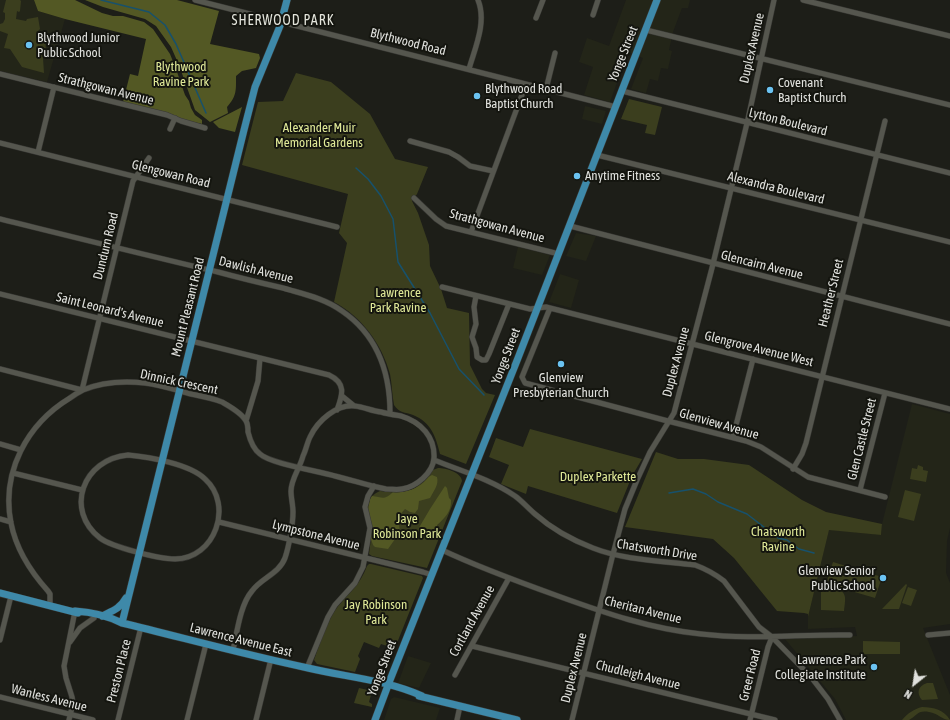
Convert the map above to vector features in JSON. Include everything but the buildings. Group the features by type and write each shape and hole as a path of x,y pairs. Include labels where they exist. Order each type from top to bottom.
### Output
{"main road":[{"name":"Mount Pleasant Road","path":"122,623 255,87 281,21 287,0"},
{"name":"Yonge Street","path":"375,720 658,0"},
{"path":"98,617 114,611 121,606 129,593"},
{"name":"Lawrence Avenue East","path":"0,594 75,612 84,612 98,617 206,644 412,692 422,696 514,720"}],"street":[{"name":"Blythwood Road","path":"196,0 616,107"},
{"path":"469,69 481,21 481,8 478,0"},
{"path":"536,18 543,0"},
{"path":"593,16 598,0"},
{"name":"Duplex Avenue","path":"572,720 625,509 650,452 670,422 674,413 713,264 774,0"},
{"path":"803,0 950,36"},
{"path":"646,30 950,105"},
{"path":"546,89 555,53"},
{"name":"Strathgowan Avenue","path":"0,74 167,115 205,128"},
{"path":"471,232 526,84"},
{"path":"38,152 54,87"},
{"name":"Lytton Boulevard","path":"622,92 950,173"},
{"path":"170,129 175,118"},
{"name":"Heather Street","path":"793,468 804,447 885,121"},
{"path":"410,141 449,152 470,166 493,171"},
{"name":"Glengowan Road","path":"0,143 337,227"},
{"name":"Alexandra Boulevard","path":"597,155 950,242"},
{"name":"Dundurn Road","path":"82,390 135,177 149,158"},
{"name":"Strathgowan Avenue","path":"414,198 442,223 451,227 559,254"},
{"name":"Dawlish Avenue","path":"0,219 309,295 329,303 352,318 365,333 380,357 388,384 390,414"},
{"name":"Glencairn Avenue","path":"570,226 950,324"},
{"name":"Glengrove Avenue West","path":"442,287 530,309 546,307 950,409"},
{"name":"Saint Leonard's Avenue","path":"0,294 328,374 338,383 342,396 353,405"},
{"path":"476,296 474,307 476,324 472,337 476,348 477,357 482,360 486,360 489,354 509,304"},
{"name":"Glenview Avenue","path":"550,308 522,377 525,383 670,422 746,440 761,447 803,475 815,480 885,497"},
{"path":"233,650 247,598 258,584 279,567 285,558 292,519 291,487 300,467 308,442 314,430 322,420 337,410 353,405 410,419 422,427 431,442 434,460 424,477 412,486 395,490 374,486 300,467 267,459 261,455 250,441 246,421 258,379 260,358"},
{"path":"733,437 753,359"},
{"path":"0,369 82,390"},
{"name":"Dinnick Crescent","path":"50,605 50,594 36,578 26,563 16,541 11,522 10,489 13,473 21,450 34,428 46,415 82,390 128,382 146,383 223,402 238,412 246,421"},
{"name":"Glen Castle Street","path":"860,490 885,393"},
{"path":"337,410 342,396"},
{"path":"0,444 21,450"},
{"path":"128,455 162,462 194,471 206,479 214,489 220,511 219,522 215,533 208,543 201,550 187,557 171,559 139,552 103,541 87,523 84,517 82,490 88,478 98,466 111,458 128,455"},
{"name":"Chatsworth Drive","path":"434,460 472,474 516,496 539,517 563,534 593,549 613,554 695,565 705,568 724,581 759,627 772,637 811,677 828,699 840,720"},
{"path":"13,473 82,490"},
{"path":"308,668 328,617 335,605 348,592 363,567 370,528 365,506 368,496 374,486"},
{"path":"0,519 11,522"},
{"name":"Lympstone Avenue","path":"219,522 432,575"},
{"name":"Cheritan Avenue","path":"442,550 509,578 599,611 638,623 684,632 737,637 850,635"},
{"name":"Cortland Avenue","path":"455,675 509,578"},
{"path":"0,640 11,596"},
{"path":"70,717 72,697 64,666 75,612"},
{"path":"68,645 80,628 98,617"},
{"name":"Preston Place","path":"118,720 141,628"},
{"path":"928,635 949,633"},
{"name":"Greer Road","path":"750,717 772,637"},
{"path":"187,720 206,644"},
{"name":"Chudleigh Avenue","path":"472,646 584,673 750,717 775,720"},
{"path":"256,720 271,659"},
{"name":"Wanless Avenue","path":"0,697 70,717 93,720"},
{"path":"457,720 460,706"}],"shaded area":[{"name":"Blythwood Junior Public School","path":"0,0 34,0 38,11 65,19 47,82 0,71"},
{"path":"626,0 690,0 688,8 682,8 673,32 669,50 672,51 668,69 661,68 658,81 650,79 646,93 631,89 643,58 628,52 610,102 584,95 593,67 579,62 587,38 609,46"},
{"path":"585,106 606,111 602,124 582,119"},
{"path":"576,233 596,236 586,261 566,256"},
{"path":"518,247 550,255 542,275 513,268"},
{"path":"560,274 579,280 571,308 549,302"},
{"path":"912,404 950,414 950,528 947,541 946,573 950,583 950,624 923,628 950,695 950,720 846,720 835,699 785,639 857,636 855,627 808,629 808,617 829,529 881,535 882,524"},
{"path":"408,656 431,663 419,688 398,683"},
{"path":"394,697 440,708 436,720 384,720 391,699"}],"green space":[{"path":"6,0 21,1 20,11 17,11 16,19 26,21 27,19 38,17 40,29 38,31 39,40 45,40 47,59 43,58 44,73 22,67 10,49 4,48 8,34 0,31 0,24 3,23 5,19 5,13 3,12"},
{"path":"34,0 75,0 102,13 113,16 123,16 144,22 153,29 170,54 185,95 195,115 202,120 202,124 183,120 123,102 130,74 138,76 146,39 38,11"},
{"path":"85,0 177,0 219,11 210,44 259,54 260,58 256,68 242,71 236,76 235,93 233,99 227,107 228,113 210,122 195,110 171,47 156,26 145,19 103,7"},
{"name":"Alexander Muir Memorial Gardens","path":"296,73 331,82 370,114 395,159 428,167 417,194 412,201 418,213 429,245 430,266 441,289 447,308 469,313 470,365 482,389 486,393 495,395 466,464 440,454 437,442 428,426 419,418 396,408 394,405 390,374 382,352 369,332 361,323 344,308 334,302 347,243 339,233 348,194 242,165 258,102 283,101"},
{"path":"629,99 662,107 655,135 645,133 647,125 621,119"},
{"path":"242,107 235,132 219,128 213,122"},
{"name":"Duplex Parkette","path":"530,429 642,459 632,476 617,513 528,486 526,494 501,484 509,465 489,457 496,438 523,447"},
{"name":"Chatsworth Ravine","path":"656,452 678,459 704,459 749,465 802,500 826,512 882,524 881,535 829,530 808,617 808,614 804,613 777,611 734,558 713,539 625,527"},
{"path":"918,465 923,467 923,470 928,471 926,482 910,479 912,468 917,469"},
{"name":"Jaye Robinson Park","path":"438,468 456,473 462,481 427,568 372,556 369,554 372,531 368,506 372,496 380,491 399,493 414,489 424,481 433,470"},
{"path":"432,475 437,477 437,483 436,488 430,498 419,501 418,509 415,513 405,509 398,517 400,532 388,549 375,547 371,539 372,531 368,509 372,496 381,498 390,495 393,492 409,490 421,485"},
{"path":"445,486 451,500 451,504 447,514 437,525 437,535 431,538 419,534 417,531"},
{"path":"905,490 921,494 914,521 898,517"},
{"path":"833,562 882,577 875,598 834,586 845,596 844,611 821,610 821,586 832,586 826,584"},
{"name":"Jay Robinson Park","path":"369,564 422,576 423,578 393,653 386,650 387,646 381,644 379,648 364,642 358,656 360,659 355,672 317,664 314,660 329,621 336,609 361,579"},
{"path":"906,584 907,585 899,609 882,609"},
{"path":"908,587 917,590 911,606 902,603"},
{"path":"863,641 900,642 900,654 863,654"},
{"path":"933,683 938,699 922,700 919,695 919,690 924,684"},
{"path":"359,688 372,691 369,702 372,704 372,707 354,703"},
{"path":"922,707 938,710 945,714 950,720 932,713 922,712 909,720 902,720 911,712"}],"waterway":[{"path":"101,0 149,12 165,25 176,44 206,113"},
{"path":"356,168 368,179 381,196 393,219 398,262 430,313 459,369 484,395"},
{"path":"669,493 693,489 706,494 718,502 747,514 778,538 787,540 799,549 814,553"}],"place":[{"name":"Blythwood Junior Public School","path":"29,45"},
{"name":"Covenant Baptist Church","path":"770,90"},
{"name":"Blythwood Road Baptist Church","path":"477,96"},
{"name":"Anytime Fitness","path":"577,176"},
{"name":"Glenview Presbyterian Church","path":"561,364"},
{"name":"Glenview Senior Public School","path":"883,578"},
{"name":"Lawrence Park Collegiate Institute","path":"874,667"}],"district":[{"name":"SHERWOOD PARK","path":"283,21"}],"park label":[{"name":"Blythwood Ravine Park","path":"181,74"},
{"name":"Lawrence Park Ravine","path":"398,300"}]}
